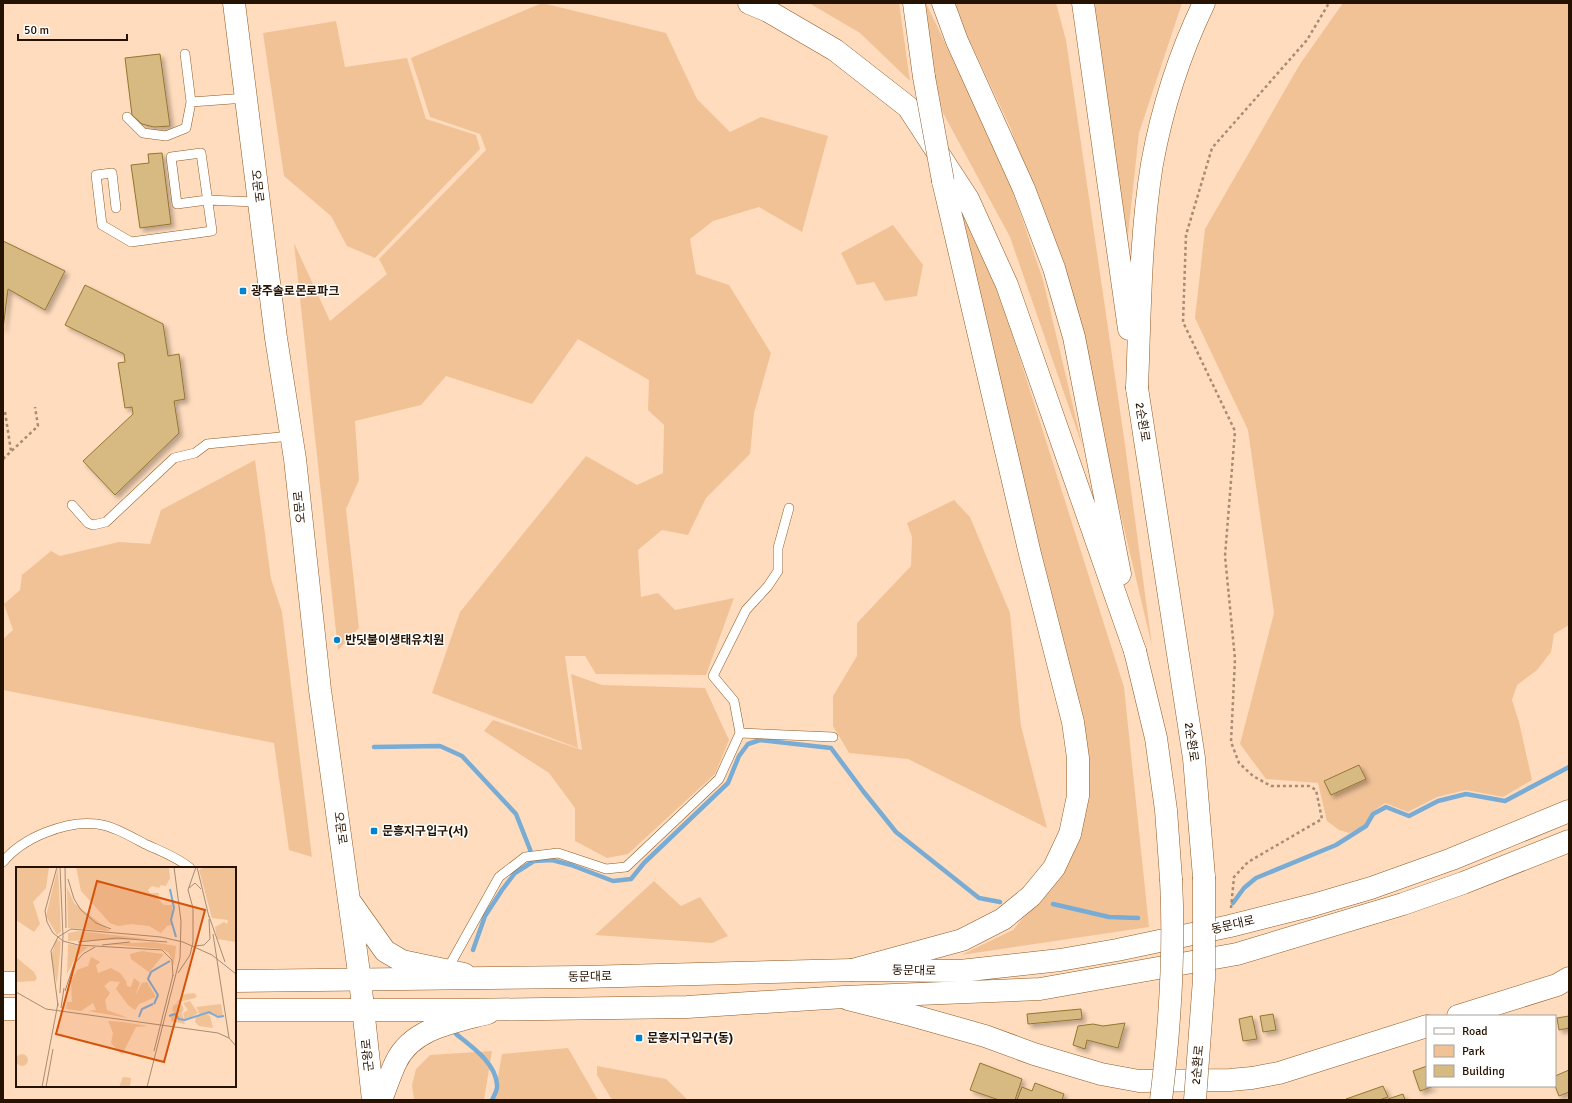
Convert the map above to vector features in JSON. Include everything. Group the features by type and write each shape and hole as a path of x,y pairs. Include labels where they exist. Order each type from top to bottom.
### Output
{"main road":[{"name":"오문로","path":"234,3 275,331 291,436 320,690 364,1010"},
{"path":"749,3 768,11 835,50 908,107 968,199 1007,285 1135,651"},
{"path":"852,970 962,940 1003,919 1031,896 1054,868 1070,834 1078,796 1078,758 1073,722 1030,554 942,181 924,77 914,3"},
{"path":"943,3 957,41 1024,189 1054,268 1074,338 1135,651 1156,738 1166,810 1173,919 1172,981 1167,1055 1161,1100"},
{"path":"1083,3 1137,388"},
{"path":"1137,388 1142,253 1152,164 1168,94 1194,24 1204,3"},
{"name":"2순환로","path":"1137,388 1194,758 1204,877 1204,980 1195,1100"},
{"name":"동문대로","path":"236,981 486,978 852,970 960,971 1060,960 1117,950 1230,926 1313,905 1371,888 1452,859 1569,811"},
{"name":"동문대로","path":"236,1010 502,1010 687,1007 844,997 1040,989 1237,954 1410,902 1569,841"},
{"path":"349,900 385,951 402,961 486,978"},
{"path":"1461,1015 1557,985 1569,978"},
{"path":"3,983 16,983"},
{"name":"동문대로","path":"844,997 978,1034 1034,1054 1101,1074 1139,1081 1230,1080 1272,1074 1426,1026"},
{"path":"3,1009 16,1009"},
{"name":"군왕로","path":"364,1010 373,1100"},
{"path":"381,1100 396,1061 413,1039 442,1025 502,1010"}],"lane":[{"path":"127,118 143,133 166,136 186,128 191,102 185,54"},
{"path":"191,102 246,98"},
{"path":"116,208 112,173 96,175 102,225 131,242 212,231 207,200 201,153 171,157 177,204 207,200 259,202"},
{"path":"72,505 88,523 99,524 106,522 174,458 195,453 207,444 291,436"},
{"path":"447,970 499,878 525,857 558,853 606,870 626,867 719,779 740,733 734,701 713,676 746,610 768,586 778,571 778,548 789,508"},
{"path":"740,733 833,737"},
{"path":"3,862 14,850 39,836 62,828 92,824 105,826 119,831 176,859 188,867"}],"path":[{"path":"1230,926 1234,877 1248,862 1322,819 1316,790 1309,786 1271,786 1253,776 1239,763 1231,742 1235,660 1225,556 1235,431 1183,322 1186,235 1212,148 1307,40 1329,3"},
{"path":"3,459 38,426 35,407"},
{"path":"5,412 11,451"}],"green space":[{"path":"542,3 666,33 697,99 730,132 761,117 828,136 802,232 759,207 713,221 690,239 696,274 729,285 771,353 754,413 750,454 706,498 688,535 662,530 638,550 641,597 658,593 675,610 734,598 706,675 596,674 585,656 565,656 578,748 432,693 460,612 586,456 637,485 663,473 664,425 648,410 649,380 578,339 532,404 446,376 421,405 355,421 359,480 346,509 359,628 338,650 294,243 330,321 387,274 379,259 486,150 480,134 430,117 411,58"},
{"path":"809,3 899,3 910,81 860,33"},
{"path":"921,3 926,3 1006,171 1043,280 1083,448 1010,237 942,111"},
{"path":"952,3 1056,3 1066,40 1125,445 1152,646 1069,297 1011,129"},
{"path":"1088,3 1182,3 1139,133 1126,253"},
{"path":"1343,3 1569,3 1569,625 1554,634 1551,652 1537,670 1517,685 1512,700 1519,722 1532,780 1503,797 1466,790 1437,797 1408,812 1385,803 1371,813 1364,826 1349,833 1339,830 1327,821 1318,783 1266,779 1240,744 1274,613 1248,430 1195,318 1205,229 1300,64"},
{"path":"336,21 345,67 407,58 426,119 476,135 480,149 375,258 347,246 331,216 284,176 263,33"},
{"path":"956,198 988,258 1124,687 1149,927 961,955 1013,930 1060,875 1081,799"},
{"path":"893,225 923,265 917,296 885,301 874,282 857,285 841,253"},
{"path":"255,460 271,579 282,612 312,857 289,850 274,743 3,690 3,639 13,630 4,604 20,590 22,575 51,551 60,556 119,542 150,544 161,510"},
{"path":"954,500 970,517 1010,613 1021,726 1047,828 908,759 849,753 833,726 833,696 857,656 857,623 911,566 912,537 907,523"},
{"path":"571,674 602,685 705,688 729,740 715,774 628,854 607,858 575,841 575,808 549,773 484,731 493,720 582,750"},
{"path":"654,881 681,906 700,897 728,936 712,943 595,935"},
{"path":"568,1048 598,1100 494,1100 502,1054"},
{"path":"492,1051 484,1100 414,1100 412,1085 416,1069 430,1055"},
{"path":"597,1066 666,1079 688,1100 612,1100 597,1075"}],"building":[{"path":"160,54 170,126 154,127 142,124 132,115 125,58"},
{"path":"162,153 171,224 140,228 131,165 149,163 148,154"},
{"path":"3,241 65,271 45,310 8,289 3,329"},
{"path":"85,285 163,324 168,356 179,354 185,399 174,401 179,433 115,495 83,461 133,414 132,407 125,408 118,363 125,362 124,354 65,325"},
{"path":"1359,765 1366,779 1331,795 1324,781"},
{"path":"1081,1009 1082,1019 1028,1024 1027,1014"},
{"path":"1273,1014 1276,1030 1263,1032 1260,1016"},
{"path":"1252,1016 1257,1039 1243,1041 1239,1019"},
{"path":"1569,1016 1569,1028 1559,1030 1557,1018"},
{"path":"1125,1023 1118,1048 1087,1040 1085,1049 1073,1045 1078,1026 1093,1024 1103,1026"},
{"path":"980,1063 1022,1079 1015,1100 999,1100 970,1090"},
{"path":"1426,1066 1426,1087 1431,1087 1420,1091 1413,1071"},
{"path":"1569,1070 1569,1092 1559,1096 1555,1087 1556,1076"},
{"path":"1035,1083 1064,1094 1062,1100 1017,1100 1022,1087 1032,1091"},
{"path":"1383,1086 1388,1097 1379,1100 1346,1099"},
{"path":"1403,1094 1405,1100 1388,1099"}],"waterway":[{"path":"473,950 485,916 515,873 534,861 552,860 571,865 613,881 631,879 644,863 728,783 739,756 748,744 760,740 831,748 896,832 979,898 1000,902"},
{"path":"374,747 440,746 462,756 516,814 533,857"},
{"path":"1233,903 1244,888 1256,878 1336,845 1366,826 1373,814 1386,807 1409,816 1438,801 1466,794 1505,801 1569,767"},
{"path":"1053,904 1109,917 1138,918"},
{"path":"456,1034 482,1056 492,1069 496,1077 497,1087 492,1100"}],"place":[{"name":"광주솔로몬로파크","path":"243,291"},
{"name":"반딧불이생태유치원","path":"337,640"},
{"name":"문흥지구입구(서)","path":"374,831"},
{"name":"문흥지구입구(동)","path":"639,1038"}]}
